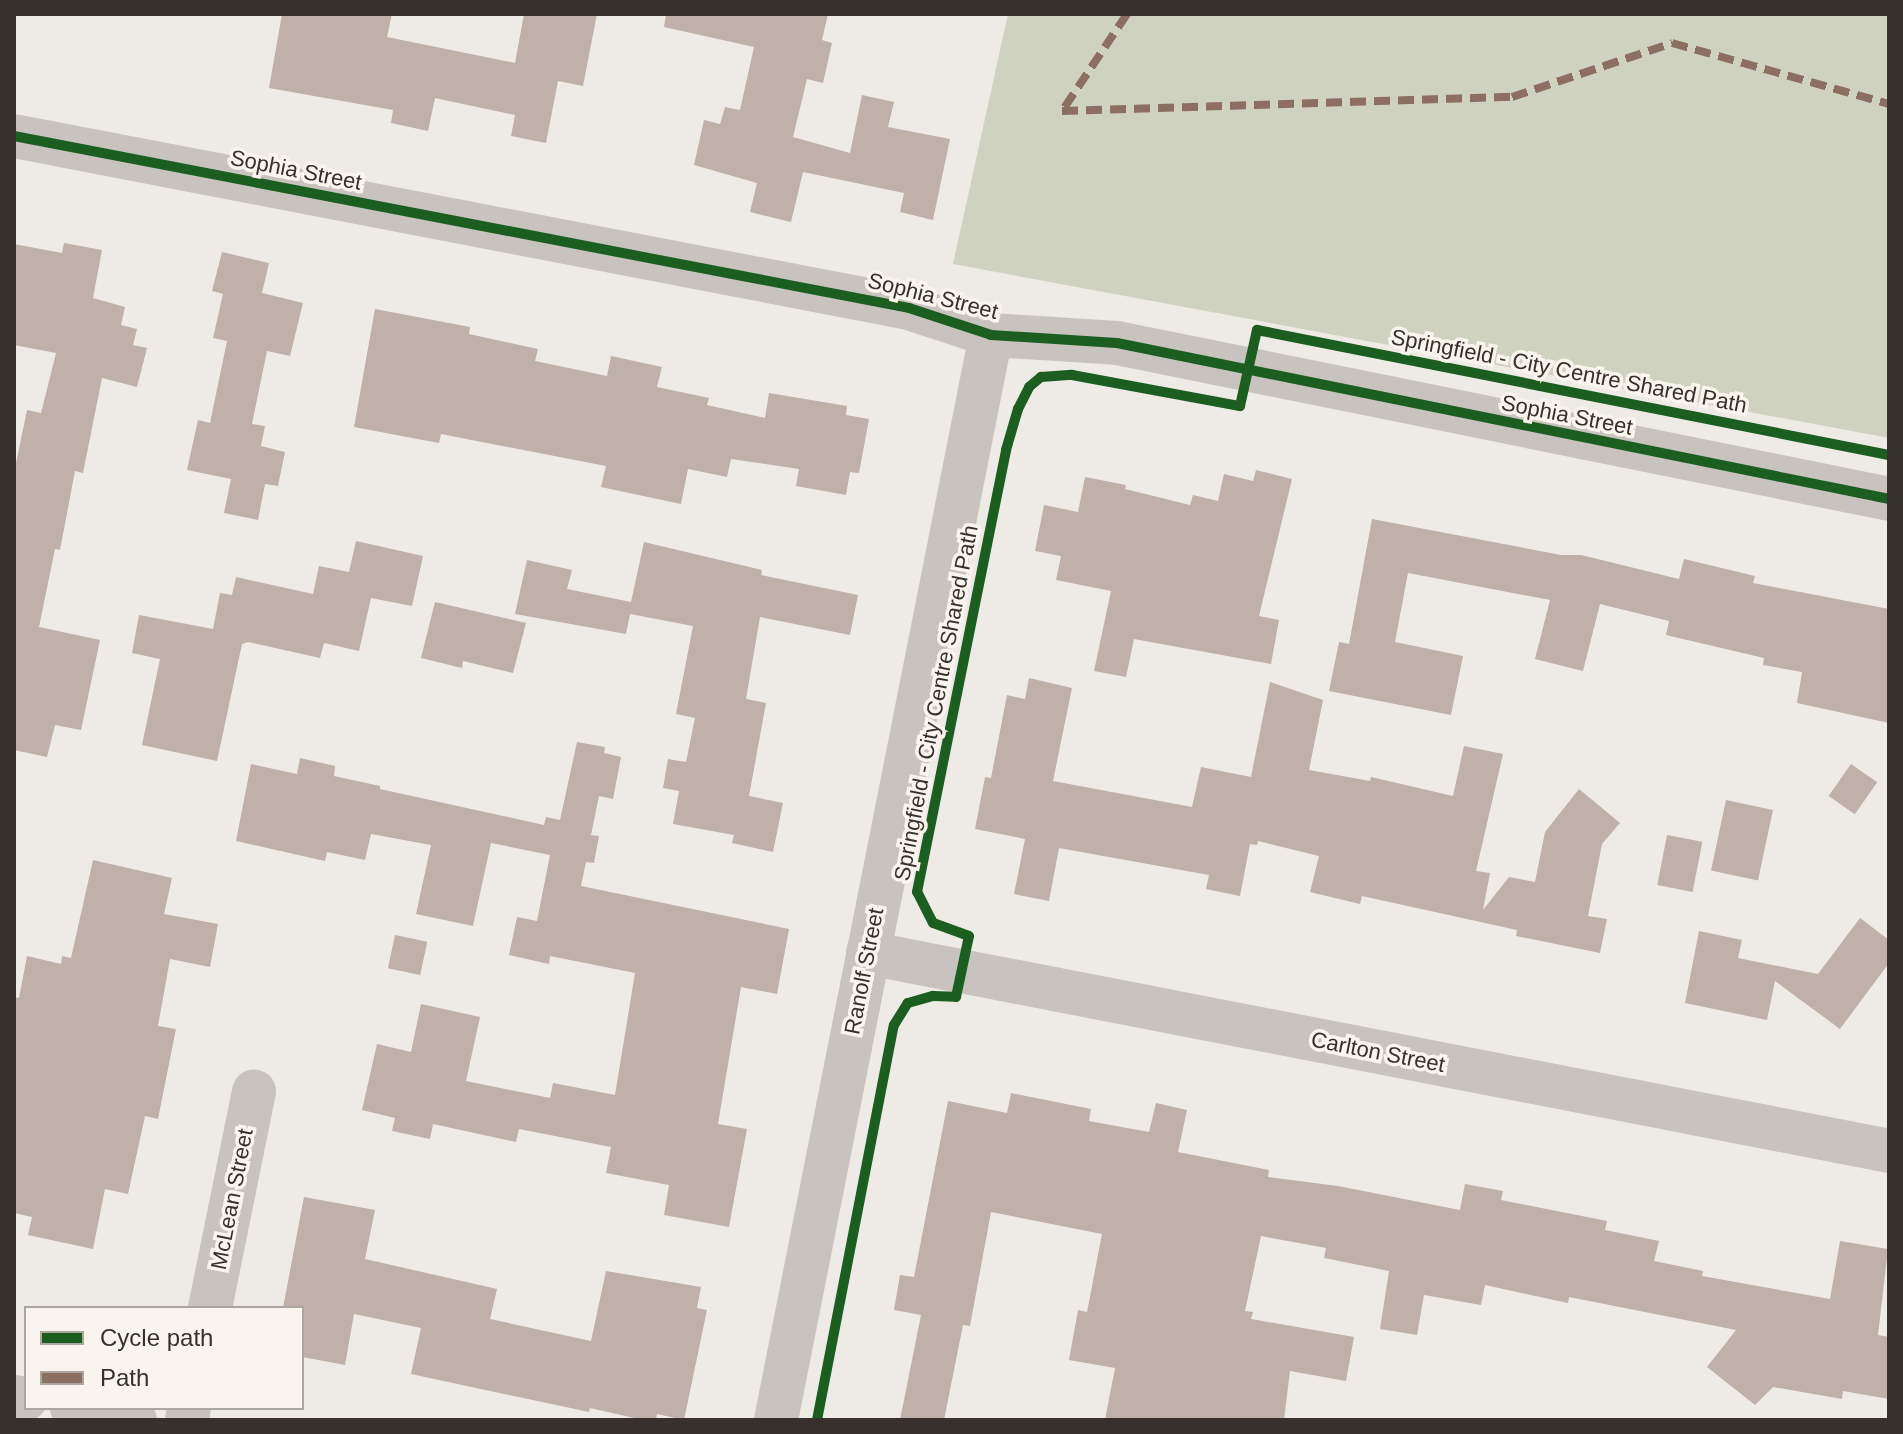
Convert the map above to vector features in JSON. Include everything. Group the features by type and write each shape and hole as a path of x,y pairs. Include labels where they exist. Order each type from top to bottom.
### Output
{"street":[{"name":"Sophia Street","path":"14,136 909,308 991,335 1117,343 1889,499"},
{"name":"Ranolf Street","path":"776,1420 991,335"},
{"name":"Carlton Street","path":"868,953 1889,1151"},
{"name":"McLean Street","path":"210,1306 254,1091"},
{"path":"82,1410 135,1420"}],"green space":[{"path":"1008,14 1889,14 1889,438 953,264"}],"building":[{"path":"282,14 392,14 387,37 515,63 524,14 597,14 583,86 558,81 546,143 511,136 515,115 435,98 428,131 391,123 393,110 269,88"},
{"path":"666,14 828,14 822,40 832,43 823,83 807,79 793,137 850,153 862,95 894,102 888,127 950,139 933,220 900,212 904,193 803,172 791,222 750,212 757,183 694,165 704,120 720,124 725,107 740,110 754,47 664,27"},
{"path":"64,243 102,250 93,298 125,307 121,325 137,329 133,345 147,348 137,387 102,378 83,473 75,471 60,550 55,549 39,627 100,640 81,730 55,725 47,757 14,750 14,473 27,410 41,413 56,353 14,345 14,244 62,253"},
{"path":"222,252 269,263 262,293 303,303 290,356 267,351 252,424 265,426 261,446 285,452 278,486 265,484 258,520 224,513 231,479 187,470 198,420 210,423 227,341 213,338 223,294 212,291"},
{"path":"375,309 470,327 469,334 538,349 535,361 607,376 611,356 662,367 657,387 709,398 707,405 765,418 769,393 847,406 846,415 869,419 859,473 850,472 846,495 796,486 799,469 731,459 727,477 688,469 681,504 601,487 606,466 441,434 439,443 354,427"},
{"path":"1256,470 1292,479 1259,616 1279,620 1271,664 1134,639 1126,677 1094,671 1111,591 1056,580 1061,556 1035,551 1044,505 1078,512 1085,477 1126,485 1125,489 1190,505 1193,495 1218,501 1224,474 1253,481"},
{"path":"1372,519 1561,555 1581,555 1679,579 1684,559 1755,576 1753,583 1889,609 1889,723 1797,703 1802,672 1763,665 1764,658 1666,635 1669,621 1600,604 1583,671 1535,659 1550,600 1408,573 1395,642 1463,656 1451,715 1329,691 1339,642 1349,644"},
{"path":"356,541 423,556 412,606 371,598 359,651 324,643 320,658 248,642 242,644 217,761 142,745 160,659 132,653 139,615 213,629 220,593 232,595 236,577 313,594 319,566 349,572"},
{"path":"644,542 762,570 761,575 858,595 850,635 760,617 746,699 766,703 749,796 783,803 773,852 732,843 734,835 673,824 679,791 663,788 668,759 686,762 695,718 676,714 693,626 630,614 626,634 515,614 527,560 572,570 567,589 631,602"},
{"path":"435,602 526,623 513,673 463,661 462,668 421,658"},
{"path":"1029,678 1072,688 1053,781 1192,807 1201,767 1251,777 1270,682 1323,700 1309,770 1370,781 1371,777 1453,796 1464,746 1503,754 1476,871 1490,873 1483,910 1509,877 1535,882 1545,832 1579,789 1620,823 1602,844 1588,916 1607,919 1600,953 1516,936 1517,930 1362,896 1360,904 1310,892 1319,856 1258,841 1257,845 1250,844 1240,896 1206,889 1209,875 1059,848 1049,901 1014,894 1025,839 975,829 985,777 991,778 1007,695 1025,699"},
{"path":"577,742 605,747 604,753 621,757 613,799 599,796 591,835 599,836 594,863 586,862 581,886 789,929 777,994 741,987 718,1124 747,1129 729,1227 664,1215 669,1185 606,1173 611,1147 519,1129 516,1142 433,1124 430,1139 392,1131 395,1118 362,1110 377,1044 411,1052 421,1004 480,1017 466,1081 550,1098 553,1083 615,1095 635,973 550,956 549,964 509,955 517,917 537,921 550,855 491,843 473,926 416,914 431,845 371,834 365,860 327,852 325,861 236,841 251,764 297,774 300,758 335,766 334,776 380,786 380,789 544,825 546,817 560,820"},
{"path":"1851,764 1877,782 1855,814 1829,796"},
{"path":"1726,800 1773,810 1758,880 1711,870"},
{"path":"1667,835 1702,842 1693,892 1657,885"},
{"path":"93,860 172,878 164,914 218,924 210,967 170,959 158,1026 176,1029 158,1119 145,1116 128,1194 105,1189 93,1249 28,1235 32,1217 14,1213 14,997 19,998 27,956 61,964 62,956 71,958"},
{"path":"1860,918 1889,940 1889,963 1840,1029 1775,981 1767,1020 1685,1003 1699,931 1742,940 1738,958 1818,974"},
{"path":"395,935 427,942 420,975 388,968"},
{"path":"1011,1093 1091,1109 1089,1121 1149,1132 1156,1103 1187,1110 1178,1152 1269,1170 1268,1177 1338,1186 1460,1210 1465,1184 1503,1191 1501,1200 1607,1221 1605,1230 1659,1241 1654,1261 1703,1271 1702,1276 1830,1299 1840,1241 1888,1249 1878,1335 1889,1337 1889,1399 1843,1391 1842,1399 1773,1387 1755,1405 1707,1367 1736,1330 1569,1297 1568,1303 1485,1285 1481,1305 1424,1295 1417,1335 1380,1329 1389,1271 1324,1258 1326,1248 1261,1236 1245,1311 1253,1312 1251,1319 1354,1337 1346,1381 1290,1371 1284,1420 1105,1420 1115,1368 1069,1360 1078,1310 1087,1312 1102,1234 991,1212 970,1326 963,1325 944,1420 900,1420 921,1315 894,1310 900,1275 914,1277 948,1101 1007,1113"},
{"path":"304,1197 375,1210 365,1259 497,1289 490,1319 591,1341 606,1271 701,1287 697,1308 707,1310 684,1420 657,1414 656,1420 643,1420 590,1408 589,1412 411,1374 421,1328 354,1314 345,1365 304,1357 304,1306 283,1306"}],"marked path":[{"path":"1127,14 1062,111 1512,97 1672,43 1889,104"}],"cycle path":[{"path":"14,136 909,308 991,335 1117,343 1889,499"},
{"name":"Springfield - City Centre Shared Path","path":"817,1420 894,1025 908,1003 933,996 956,997 969,936 933,923 917,892 1006,450 1018,409 1029,387 1041,377 1072,375 1240,406 1257,330 1889,455"}]}
